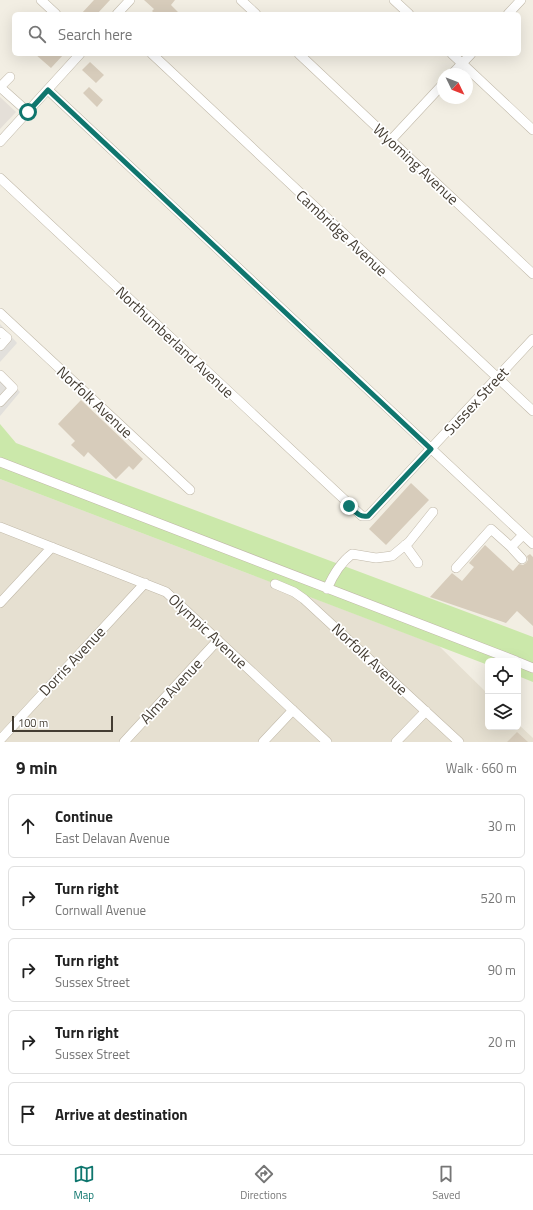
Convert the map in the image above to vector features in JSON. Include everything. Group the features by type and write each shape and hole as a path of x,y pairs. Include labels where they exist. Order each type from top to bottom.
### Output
{"street":[{"path":"41,0 54,12"},
{"path":"119,12 130,0"},
{"path":"241,0 254,12"},
{"path":"394,0 407,12"},
{"path":"510,12 522,0"},
{"path":"0,142 78,56"},
{"name":"Cambridge Avenue","path":"154,56 533,412"},
{"name":"Wyoming Avenue","path":"301,56 533,274"},
{"path":"454,56 533,130"},
{"path":"457,68 469,56"},
{"path":"10,76 0,87 28,112"},
{"path":"48,90 533,544"},
{"path":"390,140 437,90"},
{"name":"Northumberland Avenue","path":"0,178 349,506"},
{"name":"Norfolk Avenue","path":"0,313 190,490"},
{"path":"0,346 7,338 0,332 10,323"},
{"name":"Sussex Street","path":"349,506 359,515 364,517 368,516 533,339"},
{"path":"0,375 13,388 0,402"},
{"path":"0,462 509,658"},
{"path":"327,589 331,579 344,560 352,554 376,558 392,556 410,542 433,512"},
{"name":"Olympic Avenue","path":"0,527 163,590 327,742"},
{"path":"456,568 491,529 522,559"},
{"path":"511,547 523,534"},
{"path":"405,545 418,563"},
{"path":"0,603 52,547"},
{"name":"Dorris Avenue","path":"0,740 145,583"},
{"name":"Norfolk Avenue","path":"275,584 294,592 304,599 459,742"},
{"name":"Alma Avenue","path":"124,742 218,640"},
{"path":"521,663 533,668"},
{"path":"263,742 293,710"},
{"path":"396,742 426,711"}],"shaded area":[{"path":"0,97 16,112 0,129"},
{"path":"0,324 17,343 0,362"},
{"path":"0,371 20,392 0,416"},
{"path":"0,479 439,646 485,691 485,730 521,730 521,727 533,738 533,742 0,742"}],"green space":[{"path":"0,424 16,443 533,637 533,682 521,677 521,658 485,658 485,664 0,479"}],"building":[{"path":"94,0 110,0 99,12 83,12"},
{"path":"144,0 175,0 171,5 178,12 153,12 152,11 154,9"},
{"path":"37,56 62,56 51,68"},
{"path":"90,62 104,75 96,83 82,70"},
{"path":"89,87 103,100 97,107 83,93"},
{"path":"81,400 143,459 133,470 129,466 116,479 88,452 84,457 71,445 75,441 58,424"},
{"path":"411,483 429,500 386,545 369,529"},
{"path":"485,545 513,571 519,564 523,565 526,563 528,560 527,556 530,554 533,557 533,626 517,611 506,623 430,597 452,573 462,581 474,567 469,563"},
{"path":"517,732 528,742 507,742"}],"route":[{"path":"28,112 48,90 431,449 368,516 364,517 359,515 349,506"}]}
